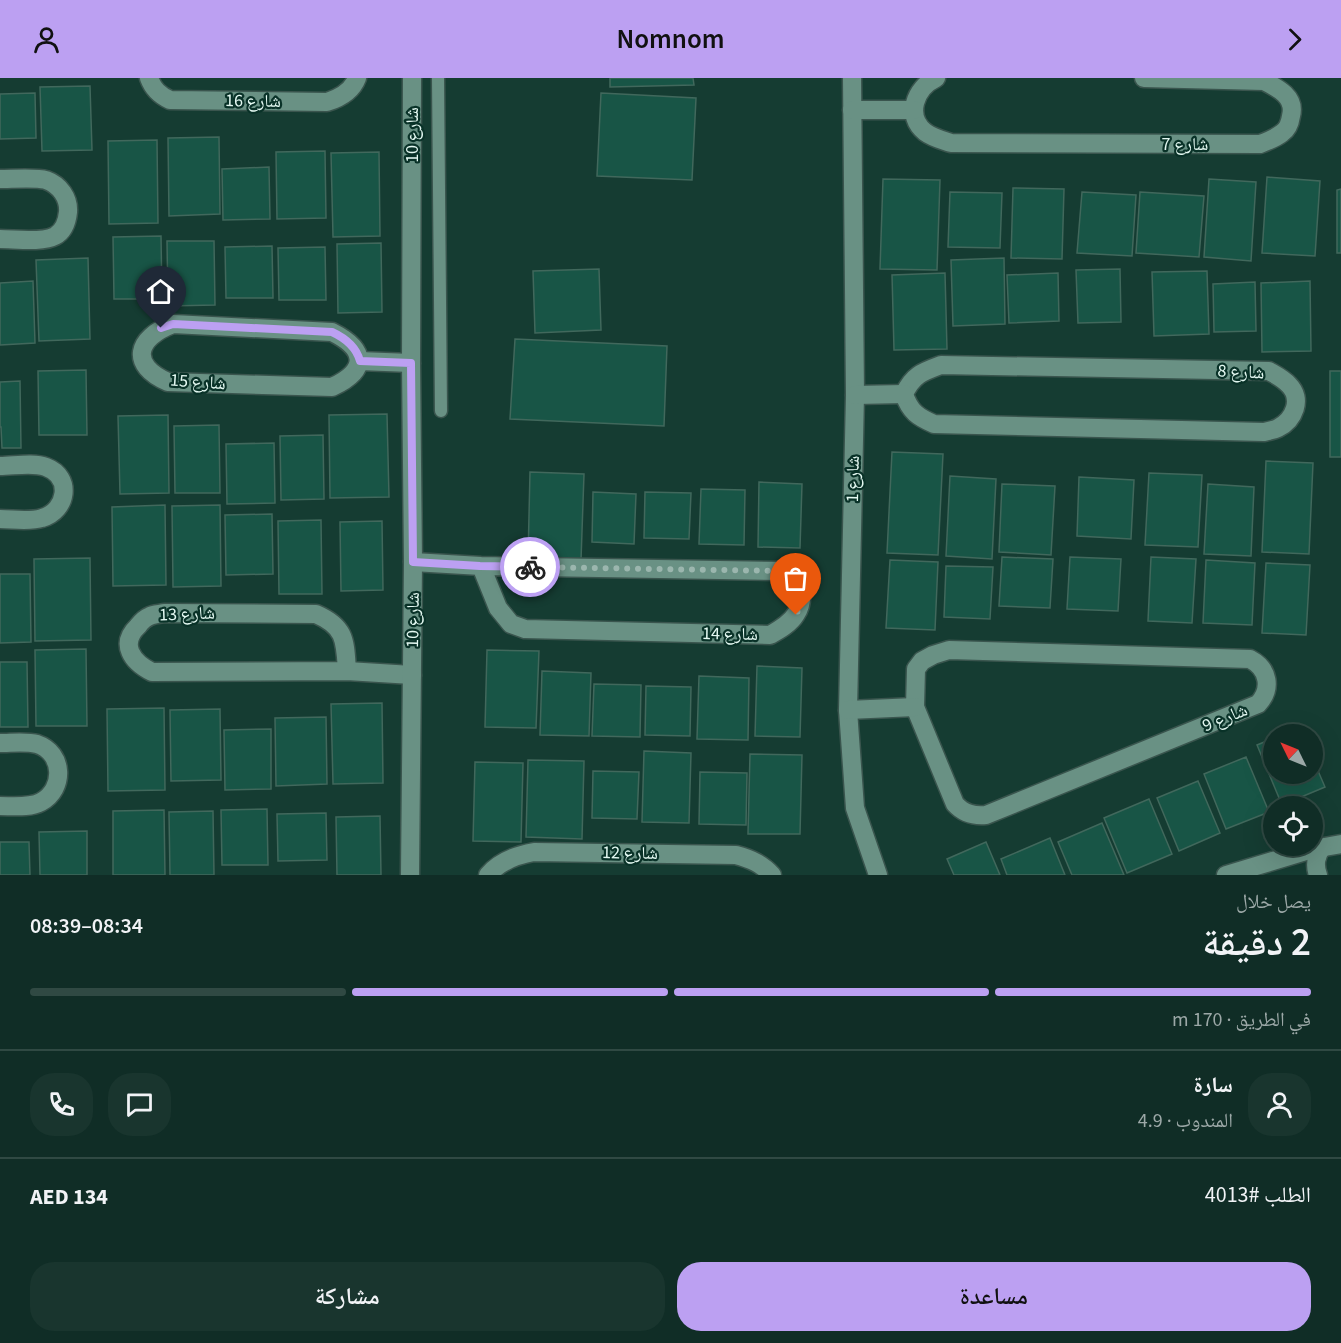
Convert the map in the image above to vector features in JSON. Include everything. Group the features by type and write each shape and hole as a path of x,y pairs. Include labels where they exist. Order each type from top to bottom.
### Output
{"street":[{"name":"شارع 16","path":"149,78 158,93 170,100 327,102 336,100 345,94 357,78"},
{"name":"شارع 10","path":"410,875 413,562 412,78"},
{"name":"شارع 1","path":"852,78 855,395 848,710 855,808 878,875"},
{"path":"852,110 914,110 916,96 922,88 936,78"},
{"name":"شارع 7","path":"914,110 916,121 923,131 951,143 1260,144 1285,132 1293,111 1286,94 1264,81 1144,78"},
{"path":"0,179 45,179 60,189 66,197 68,209 63,230 56,236 44,239 0,238"},
{"name":"شارع 15","path":"173,324 332,332 344,338 352,346 360,361 351,376 332,387 168,382 156,377 148,368 143,359 142,350 151,335 173,324"},
{"path":"360,361 411,363"},
{"name":"شارع 8","path":"941,365 1269,371 1291,386 1297,406 1292,416 1279,428 1264,432 934,424 915,413 907,405 904,394 910,382 922,373 941,365"},
{"path":"855,395 904,394"},
{"path":"0,466 45,467 60,478 65,491 62,502 52,514 43,518 0,519"},
{"name":"شارع 14","path":"413,562 480,566 783,571 792,574 797,579 801,592 801,604 796,615 770,635 525,629 511,624 498,608 480,566"},
{"name":"شارع 13","path":"347,671 345,642 341,632 334,624 316,614 164,613 149,616 142,621 129,639 129,650 134,659 142,667 152,672 347,671 412,675"},
{"name":"شارع 9","path":"949,650 1250,659 1262,669 1267,684 1264,698 1258,704 986,815 969,814 955,804 915,707 916,669 922,661 949,650"},
{"path":"848,710 915,707"},
{"path":"0,743 35,743 44,747 50,752 60,773 55,789 42,802 34,805 0,806"},
{"path":"1323,847 1341,844"},
{"name":"شارع 12","path":"488,875 500,864 520,854 534,852 736,855 760,864 772,875"},
{"path":"1226,875 1289,856"},
{"path":"1317,856 1318,875"}],"lane":[{"path":"438,78 441,411"}],"building":[{"path":"610,78 693,78 694,85 610,87"},
{"path":"90,86 92,150 42,151 40,87"},
{"path":"35,93 36,138 0,139 0,94"},
{"path":"601,93 696,98 692,180 597,176"},
{"path":"219,137 220,214 169,216 168,138"},
{"path":"157,140 158,223 109,224 108,141"},
{"path":"325,151 326,218 277,219 276,152"},
{"path":"379,152 380,236 333,237 331,153"},
{"path":"269,167 270,219 223,220 222,169"},
{"path":"1267,177 1320,181 1315,256 1262,253"},
{"path":"883,179 940,180 937,270 880,269"},
{"path":"1209,179 1256,182 1251,261 1204,257"},
{"path":"1013,188 1064,189 1062,259 1011,258"},
{"path":"1341,189 1341,253 1337,253 1337,190"},
{"path":"950,192 1002,193 1000,248 948,247"},
{"path":"1082,192 1136,195 1132,256 1077,253"},
{"path":"1140,192 1204,196 1199,257 1136,253"},
{"path":"161,236 162,299 114,299 113,237"},
{"path":"167,241 214,241 215,305 168,306"},
{"path":"381,243 382,312 338,313 337,244"},
{"path":"272,246 273,298 226,298 225,247"},
{"path":"325,247 326,300 279,300 278,248"},
{"path":"88,258 90,339 39,341 36,260"},
{"path":"1004,258 1005,324 953,326 951,260"},
{"path":"599,269 601,330 535,333 533,271"},
{"path":"1120,269 1121,322 1078,323 1076,270"},
{"path":"1207,271 1209,334 1154,336 1152,272"},
{"path":"945,273 947,349 894,350 892,275"},
{"path":"1058,273 1059,321 1009,323 1007,275"},
{"path":"33,281 35,343 0,345 0,283"},
{"path":"1310,281 1311,351 1262,352 1261,283"},
{"path":"1255,282 1256,331 1214,332 1213,284"},
{"path":"515,339 667,346 664,426 510,419"},
{"path":"86,370 87,435 39,435 38,371"},
{"path":"1330,371 1341,371 1341,457 1330,457"},
{"path":"20,381 21,448 2,448 0,382"},
{"path":"387,414 389,497 330,498 329,415"},
{"path":"168,415 169,493 120,494 118,416"},
{"path":"219,425 220,493 175,493 174,426"},
{"path":"323,435 324,499 281,500 280,436"},
{"path":"274,443 275,503 227,504 226,444"},
{"path":"892,452 943,454 938,555 887,553"},
{"path":"1266,461 1313,463 1309,554 1262,552"},
{"path":"530,472 584,474 581,560 528,559"},
{"path":"1149,473 1202,475 1198,547 1145,545"},
{"path":"950,476 996,479 992,559 946,556"},
{"path":"1079,477 1134,480 1131,539 1077,536"},
{"path":"759,482 802,484 800,548 758,547"},
{"path":"1002,484 1055,486 1051,555 999,552"},
{"path":"1208,484 1254,487 1251,556 1204,554"},
{"path":"701,489 745,490 744,545 699,544"},
{"path":"593,492 636,494 634,544 592,542"},
{"path":"645,492 691,493 689,539 644,538"},
{"path":"165,505 166,585 113,586 112,507"},
{"path":"220,505 221,586 173,587 172,506"},
{"path":"272,514 273,574 226,575 225,515"},
{"path":"321,520 322,594 279,594 278,521"},
{"path":"382,521 383,590 341,591 340,522"},
{"path":"1002,557 1053,559 1050,608 999,606"},
{"path":"1070,557 1121,559 1118,611 1067,609"},
{"path":"1151,557 1196,559 1192,623 1148,621"},
{"path":"90,558 91,640 35,641 34,559"},
{"path":"890,560 938,562 935,630 886,628"},
{"path":"1206,560 1255,563 1252,625 1203,623"},
{"path":"1266,563 1310,565 1306,635 1262,633"},
{"path":"946,566 993,567 990,619 944,617"},
{"path":"0,574 30,574 31,642 0,643"},
{"path":"86,649 87,726 36,726 35,650"},
{"path":"487,650 539,651 536,728 485,727"},
{"path":"0,662 27,662 28,727 0,727"},
{"path":"757,666 802,668 800,737 755,736"},
{"path":"542,671 591,673 589,736 540,735"},
{"path":"699,676 749,678 748,740 697,739"},
{"path":"594,684 641,685 640,737 592,736"},
{"path":"646,686 691,687 690,736 645,735"},
{"path":"382,703 383,783 333,784 331,704"},
{"path":"164,708 165,790 108,791 107,709"},
{"path":"220,709 221,780 171,781 170,710"},
{"path":"326,717 327,784 276,786 275,718"},
{"path":"271,729 271,789 225,790 224,730"},
{"path":"1263,743 1263,759 1257,745"},
{"path":"644,751 691,753 689,823 642,822"},
{"path":"750,754 802,755 800,834 748,834"},
{"path":"1246,757 1263,798 1263,814 1226,829 1204,774"},
{"path":"528,760 584,761 582,839 526,837"},
{"path":"475,762 523,763 521,842 473,841"},
{"path":"593,771 639,772 637,819 592,818"},
{"path":"700,772 747,773 746,825 699,824"},
{"path":"1198,781 1220,833 1179,851 1157,798"},
{"path":"1323,782 1325,787 1304,796 1278,796 1273,784"},
{"path":"1149,799 1172,854 1127,873 1104,818"},
{"path":"267,809 268,865 222,865 221,810"},
{"path":"164,810 165,875 113,875 113,811"},
{"path":"213,811 214,875 170,875 169,812"},
{"path":"326,813 327,860 278,861 277,814"},
{"path":"380,816 381,875 337,875 336,817"},
{"path":"1102,823 1124,875 1072,875 1058,842"},
{"path":"87,831 87,875 40,875 39,832"},
{"path":"1050,838 1065,875 1007,875 1001,859"},
{"path":"0,842 29,842 30,875 0,875"},
{"path":"986,842 1000,875 954,875 947,859"}],"way so far":[{"path":"530,567 783,571 792,574 797,579 801,592 801,604 796,615"}],"route":[{"path":"161,328 173,324 332,332 344,338 352,346 360,361 411,363 413,562 530,567"}]}
